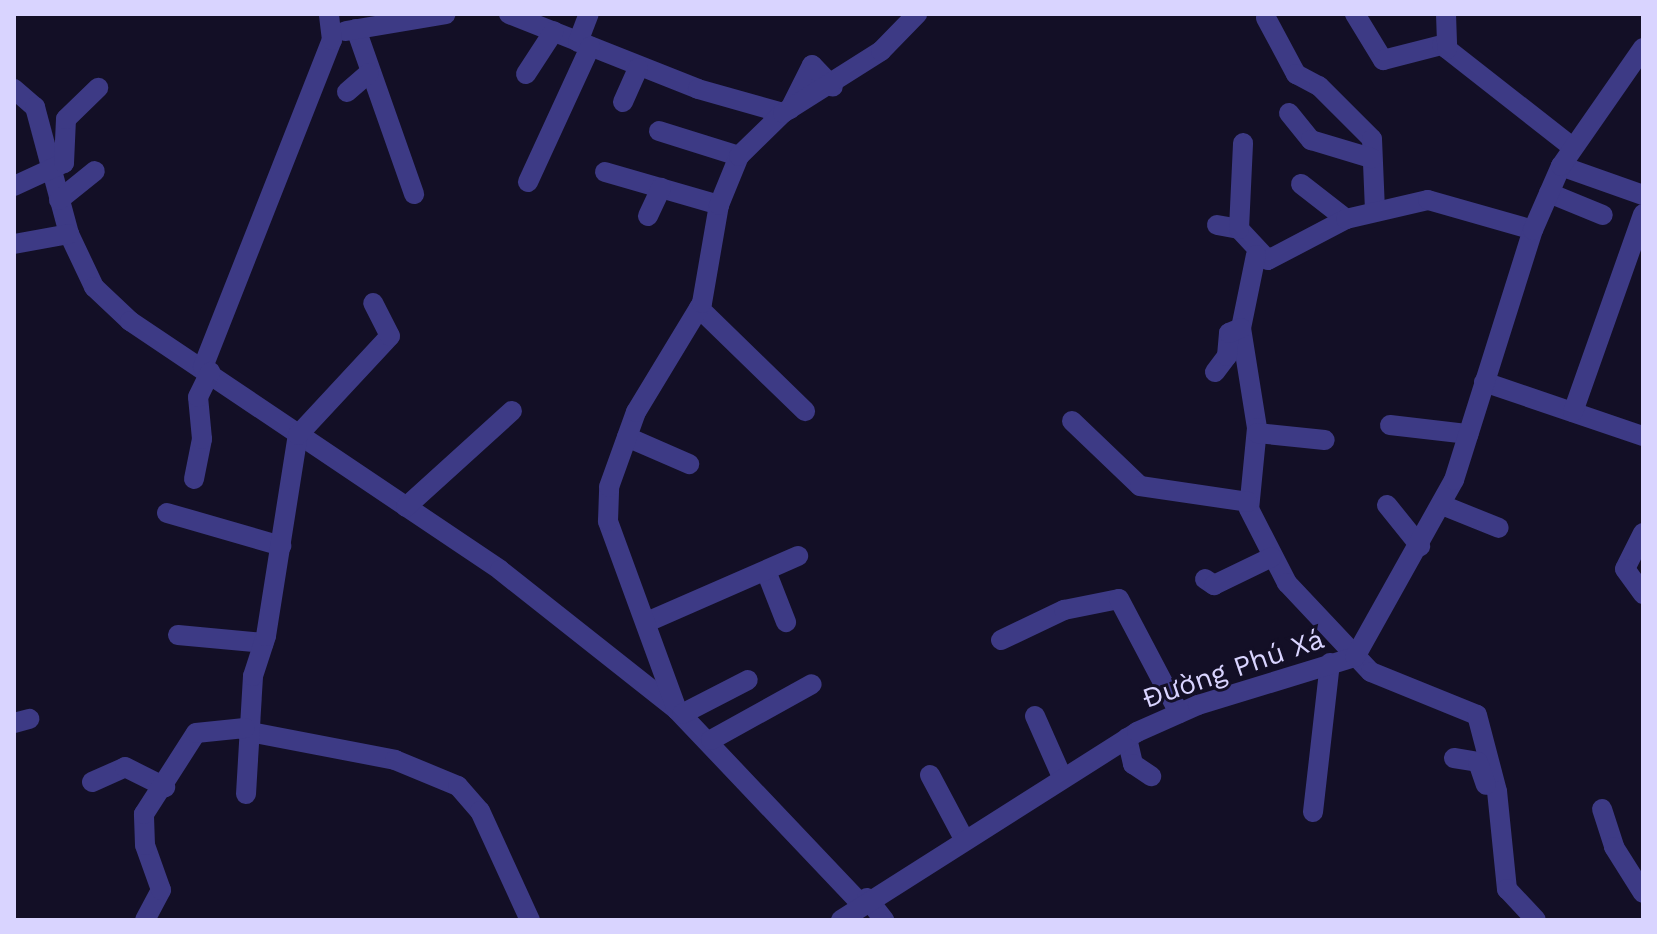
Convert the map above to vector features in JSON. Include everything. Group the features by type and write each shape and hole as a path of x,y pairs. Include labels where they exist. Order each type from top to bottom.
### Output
{"street":[{"path":"194,479 202,439 198,397 206,369 332,23 359,24 446,14"},
{"path":"509,14 638,68 787,111"},
{"path":"528,182 584,44 589,14"},
{"path":"679,712 608,521 609,487 627,437 699,308 719,205 739,156 787,111 833,87 917,14"},
{"path":"1355,14 1383,60 1417,47 1447,49 1571,146"},
{"path":"1446,14 1447,49"},
{"path":"1266,18 1296,74 1319,86 1372,139 1375,210"},
{"path":"359,24 369,73 414,194"},
{"path":"526,74 554,31"},
{"name":"Đường Phú Xá","path":"841,920 864,901 1127,738 1179,713 1355,657 1442,505 1533,230 1561,166 1571,146 1643,48"},
{"path":"787,111 812,65 833,87"},
{"path":"623,102 638,68"},
{"path":"347,92 369,73"},
{"path":"14,186 52,172 68,159 66,119 98,88"},
{"path":"14,89 35,107 69,234 94,287 130,321 206,369 406,507 679,712 711,740 884,920"},
{"path":"1289,113 1311,140 1371,158"},
{"path":"659,131 739,156"},
{"path":"1243,143 1239,229 1256,255 1241,328 1257,433 1248,502 1272,557 1355,657 1375,675 1477,715 1498,800 1507,889 1536,920"},
{"path":"1561,166 1643,195"},
{"path":"59,200 95,171"},
{"path":"605,172 719,205"},
{"path":"1301,184 1346,219"},
{"path":"648,216 661,188"},
{"path":"1549,193 1603,215"},
{"path":"1256,255 1277,259 1346,219 1375,210 1435,201 1533,230"},
{"path":"1573,412 1643,214"},
{"path":"1217,225 1239,229"},
{"path":"14,244 69,234"},
{"path":"246,794 245,730 264,643 298,435 390,336 373,303"},
{"path":"699,308 805,411"},
{"path":"1215,372 1227,356 1229,333 1241,328"},
{"path":"1484,382 1643,436"},
{"path":"406,507 512,411"},
{"path":"1072,421 1140,486 1248,502"},
{"path":"1390,425 1468,434"},
{"path":"1257,433 1325,440"},
{"path":"627,437 689,464"},
{"path":"1387,505 1420,546"},
{"path":"1442,505 1499,528"},
{"path":"167,513 281,546"},
{"path":"1643,533 1625,569 1643,594"},
{"path":"647,622 798,556"},
{"path":"1205,579 1214,585 1272,557"},
{"path":"766,571 786,622"},
{"path":"1001,640 1064,610 1119,599 1179,713"},
{"path":"178,635 264,643"},
{"path":"1313,812 1330,663"},
{"path":"679,712 748,680"},
{"path":"711,740 812,684"},
{"path":"1035,716 1062,777"},
{"path":"145,920 161,890 142,824 196,733 245,730 395,760 458,786 480,811 530,920"},
{"path":"1127,738 1133,764 1151,776"},
{"path":"1454,758 1478,762 1498,800"},
{"path":"92,782 125,767 165,787"},
{"path":"930,775 964,839"},
{"path":"1602,809 1614,847 1643,893"}]}
